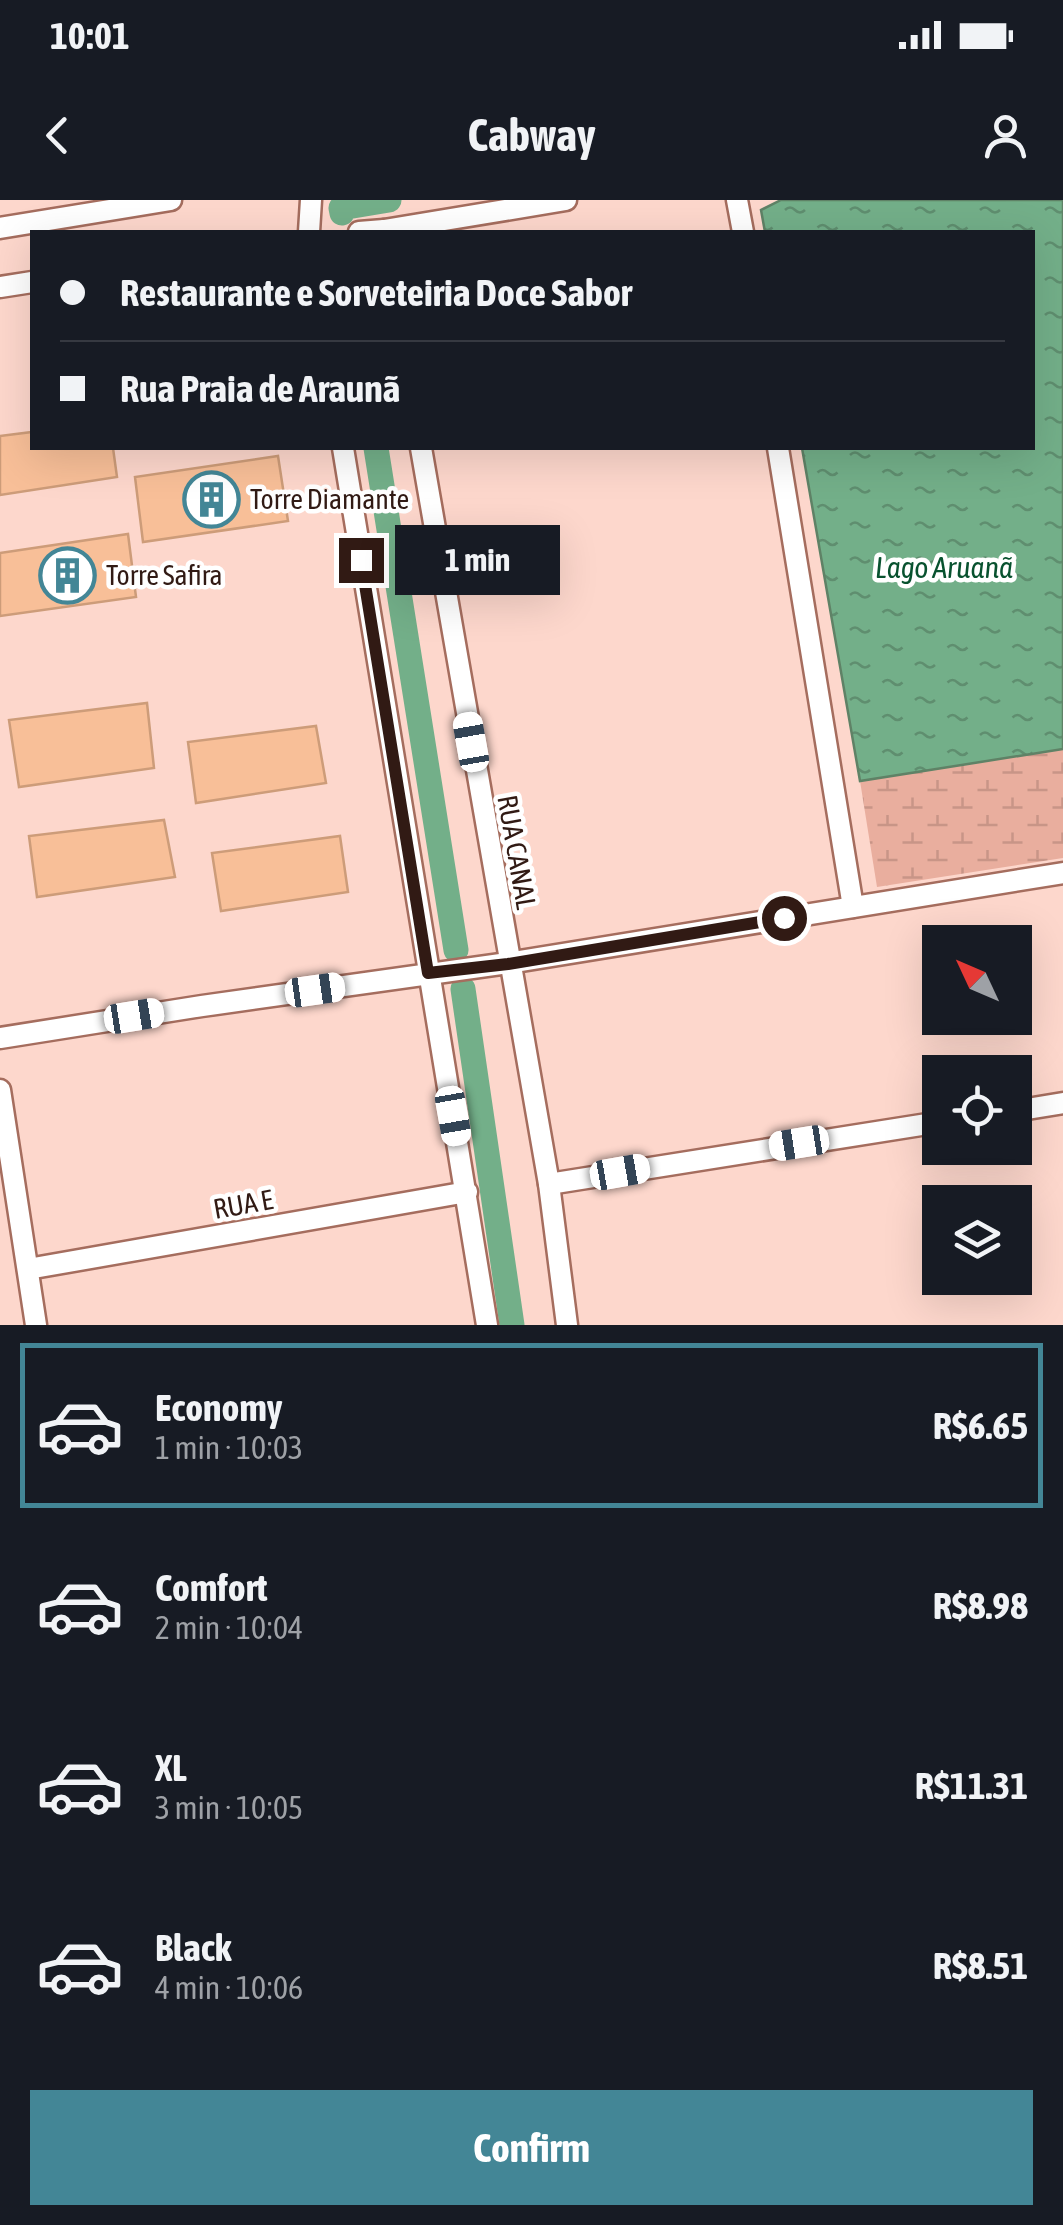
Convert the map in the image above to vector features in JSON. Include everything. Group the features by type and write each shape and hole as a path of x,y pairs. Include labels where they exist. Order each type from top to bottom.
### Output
{"street":[{"path":"0,228 88,206 171,200"},
{"path":"309,230 312,200"},
{"path":"390,230 566,200"},
{"path":"737,200 742,230"},
{"path":"0,288 30,282"},
{"path":"343,450 487,1325"},
{"name":"RUA CANAL","path":"421,450 549,1184 567,1325"},
{"path":"778,450 853,907"},
{"path":"0,1038 508,964 1063,873"},
{"path":"0,1090 36,1325"},
{"path":"1032,1108 1063,1103"},
{"path":"549,1184 922,1125"},
{"name":"RUA E","path":"28,1269 466,1192"}],"green space":[{"path":"1063,749 1063,858 877,887 860,781"}],"water":[{"name":"Lago Aruanã","path":"781,200 1063,200 1063,749 860,781 802,450 1035,450 1035,230 765,230 761,210"}],"building":[{"path":"30,432 30,450 113,450 117,477 0,495 0,436"},
{"name":"Torre Diamante","path":"278,456 288,521 143,542 135,477"},
{"name":"Torre Safira","path":"128,534 136,597 0,616 0,553"},
{"path":"147,703 154,768 19,787 9,720"},
{"path":"316,726 326,783 196,803 188,742"},
{"path":"164,820 175,877 37,897 29,836"},
{"path":"340,836 348,892 221,911 212,853"}],"waterway":[{"path":"342,213 341,208 389,200"},
{"path":"376,450 456,950"},
{"path":"463,989 512,1325"}],"place":[{"name":"Torre Diamante","path":"211,499"},
{"name":"Torre Safira","path":"67,575"}],"route":[{"path":"361,560 428,973 508,964 784,918"}]}
